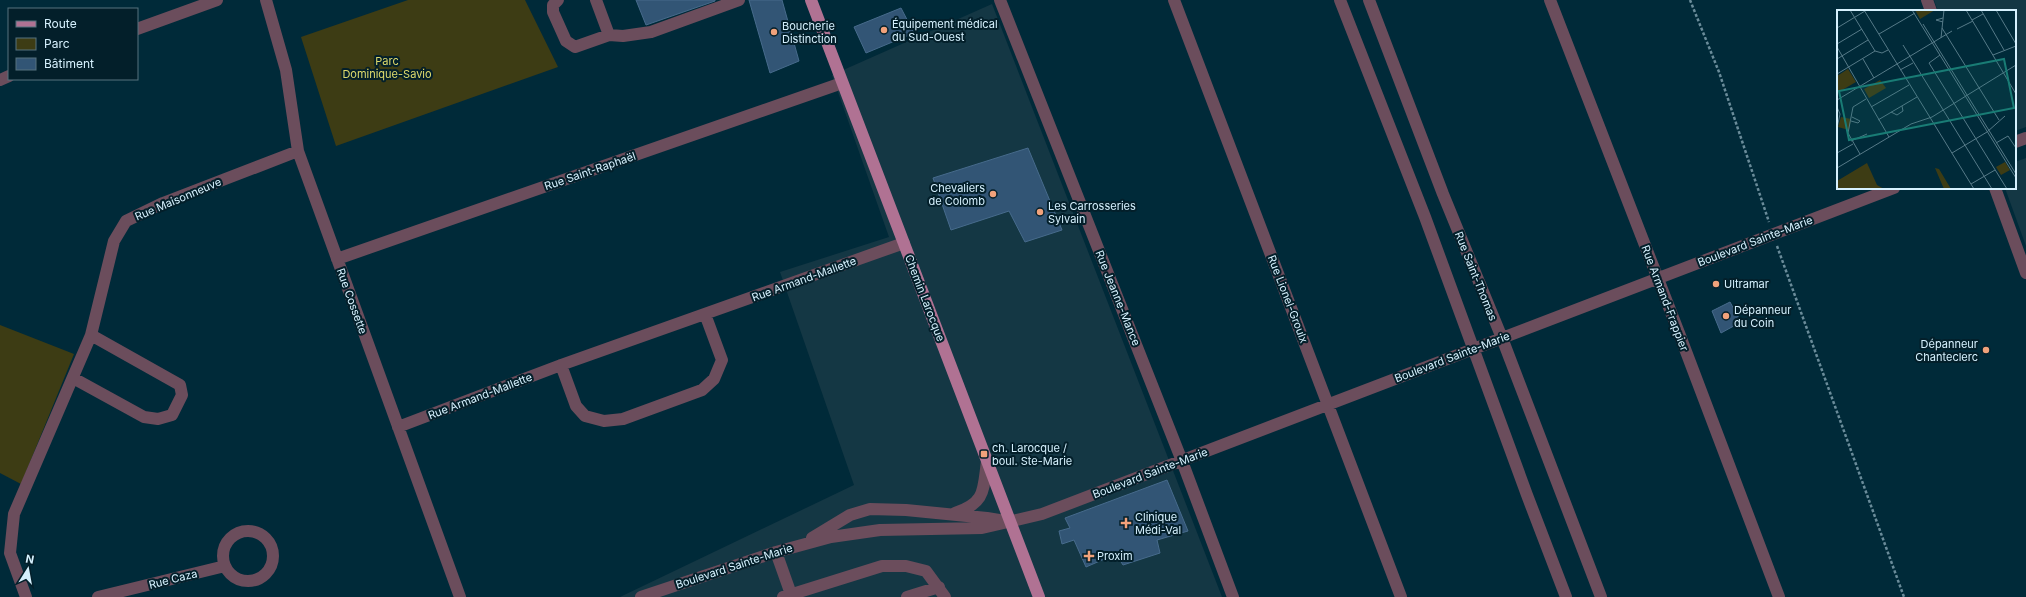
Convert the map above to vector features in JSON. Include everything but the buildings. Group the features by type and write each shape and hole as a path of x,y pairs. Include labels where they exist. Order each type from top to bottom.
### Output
{"main road":[{"name":"Chemin Larocque","path":"811,0 1039,597"}],"street":[{"path":"138,29 217,0"},
{"name":"Rue Cossette","path":"266,0 286,70 298,151 460,597"},
{"path":"558,0 553,5 553,12 566,42 575,47 609,35 623,36 651,32 739,0"},
{"path":"596,0 609,35"},
{"name":"Rue Jeanne-Mance","path":"1000,0 1182,461 1233,597"},
{"name":"Rue Lionel-Groulx","path":"1174,0 1401,597"},
{"path":"1340,0 1425,217 1566,597"},
{"name":"Rue Saint-Thomas","path":"1369,0 1443,194 1502,338 1601,597"},
{"name":"Rue Armand-Frappier","path":"1550,0 1658,278 1779,597"},
{"path":"1928,0 1931,10"},
{"name":"Rue Saint-Raphaël","path":"337,260 842,83"},
{"path":"2016,142 2026,138"},
{"name":"Rue Maisonneuve","path":"26,597 10,554 14,514 91,335 114,241 126,221 163,203 298,151"},
{"name":"Boulevard Sainte-Marie","path":"641,597 804,543 856,532 880,530 982,528 1042,514 1891,189"},
{"path":"1995,189 2026,273"},
{"name":"Rue Armand-Mallette","path":"398,427 561,364 904,243"},
{"path":"561,364 576,406 585,416 604,421 623,419 702,390 714,379 722,360 705,314"},
{"path":"73,378 144,417 158,419 172,415 182,396 180,385 91,335"},
{"path":"950,515 970,508 981,496 987,461"},
{"name":"Boulevard Sainte-Marie","path":"804,543 850,515 870,509 906,510 987,518 1010,522"},
{"path":"254,531 261,534 272,546 274,555 273,563 269,571 262,577 250,581 237,579 230,574 225,566 223,559 226,543 238,533 254,531"},
{"path":"776,552 788,596 882,566 906,566 926,571 942,592 907,597"},
{"name":"Rue Caza","path":"98,597 225,566"}],"path":[{"path":"1690,0 1719,72 1773,234 1904,597"}],"shaded area":[{"path":"1934,0 2026,0 2026,127 2016,131 2016,10 1938,10"},
{"path":"992,4 1222,597 620,597 854,485 780,272 889,237 832,75"},
{"path":"2026,158 2026,246 2005,189 2016,189 2016,162"}],"green space":[{"name":"Parc Dominique-Savio","path":"408,0 525,0 558,67 336,146 301,37"},
{"path":"0,325 74,354 21,484 0,473"}],"place":[{"name":"Équipement médical du Sud-Ouest","path":"884,30"},
{"name":"Boucherie Distinction","path":"774,32"},
{"name":"Chevaliers de Colomb","path":"993,194"},
{"name":"Les Carrosseries Sylvain","path":"1040,212"},
{"name":"Ultramar","path":"1716,284"},
{"name":"Dépanneur du Coin","path":"1726,316"},
{"name":"Dépanneur Chanteclerc","path":"1986,350"},
{"name":"ch. Larocque / boul. Ste-Marie","path":"984,454"},
{"name":"Clinique Médi-Val","path":"1126,523"},
{"name":"Proxim","path":"1089,556"}]}
